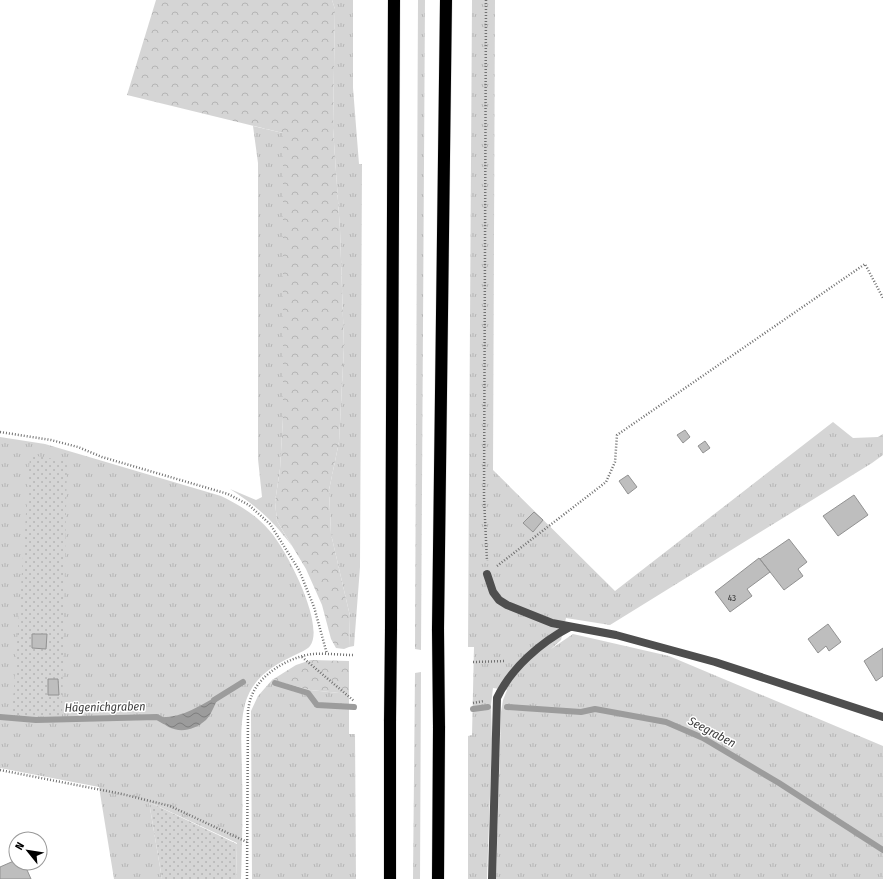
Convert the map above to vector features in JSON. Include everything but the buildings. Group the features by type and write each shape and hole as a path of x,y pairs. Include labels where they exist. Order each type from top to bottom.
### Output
{"highway":[{"path":"390,879 394,0"},
{"path":"438,879 438,628 446,0"}],"lane":[{"path":"487,574 493,592 503,603 552,623 616,635 715,662 883,718"},
{"path":"492,879 497,698 503,684 524,661 557,634 570,627"}],"path":[{"path":"486,0 484,498 487,574"},
{"path":"487,574 606,482 615,462 617,435 865,264 883,298"},
{"path":"0,432 52,440 71,445 102,456 228,494 248,505 270,524 299,570 314,607 327,654"},
{"path":"247,879 248,710 252,694 262,680 275,669 302,657 327,654 353,655"},
{"path":"302,657 354,701"},
{"path":"473,662 524,661"},
{"path":"0,770 122,794 170,806 247,842"}],"green space":[{"path":"156,0 332,0 335,9 333,128 340,230 344,347 339,442 329,490 331,534 350,616 349,647 344,649 336,648 331,639 322,605 306,569 277,521 275,502 280,469 283,418 283,133 127,95"},
{"path":"332,0 353,0 353,88 359,164 362,164 360,567 354,646 349,647 350,616 331,534 329,490 339,442 344,347 340,230 333,128 335,9"},
{"path":"418,0 425,0 421,650 415,649"},
{"path":"472,0 495,0 493,470 615,591 833,422 853,438 878,437 883,434 883,455 872,463 610,625 566,618 561,640 551,649 573,634 669,656 883,746 883,879 496,879 501,712 503,700 507,690 493,688 491,705 492,739 487,879 468,879 468,736 472,735 474,647 468,647"},
{"path":"253,126 283,133 283,418 280,469 275,502 277,521 292,546 264,514 230,489 256,500 262,497 258,459 258,163"},
{"path":"0,437 45,444 221,496 246,510 268,529 293,568 308,604 313,621 313,636 310,646 307,649 271,668 258,680 248,695 245,704 241,731 241,879 236,879 237,843 149,802 162,879 114,879 99,787 0,768"},
{"path":"30,455 67,461 62,717 12,715"},
{"path":"311,660 349,661 349,694 310,690 272,680 296,665"},
{"path":"421,672 420,879 413,879 415,673"},
{"path":"272,680 310,690 349,694 349,734 355,734 356,879 252,879 251,711 258,696"},
{"path":"149,802 237,844 236,879 162,879"}],"water":[{"path":"220,695 208,718 200,725 193,728 187,730 174,729 162,723 157,717 182,714"}],"waterway":[{"name":"Hägenichgraben","path":"214,700 243,682"},
{"path":"275,683 308,693 317,705 354,707"},
{"path":"473,709 488,707"},
{"name":"Seegraben","path":"507,707 581,712 595,709 666,722 703,738 779,783 883,850"},
{"name":"Hägenichgraben","path":"0,717 36,720 157,717 164,721"}]}
